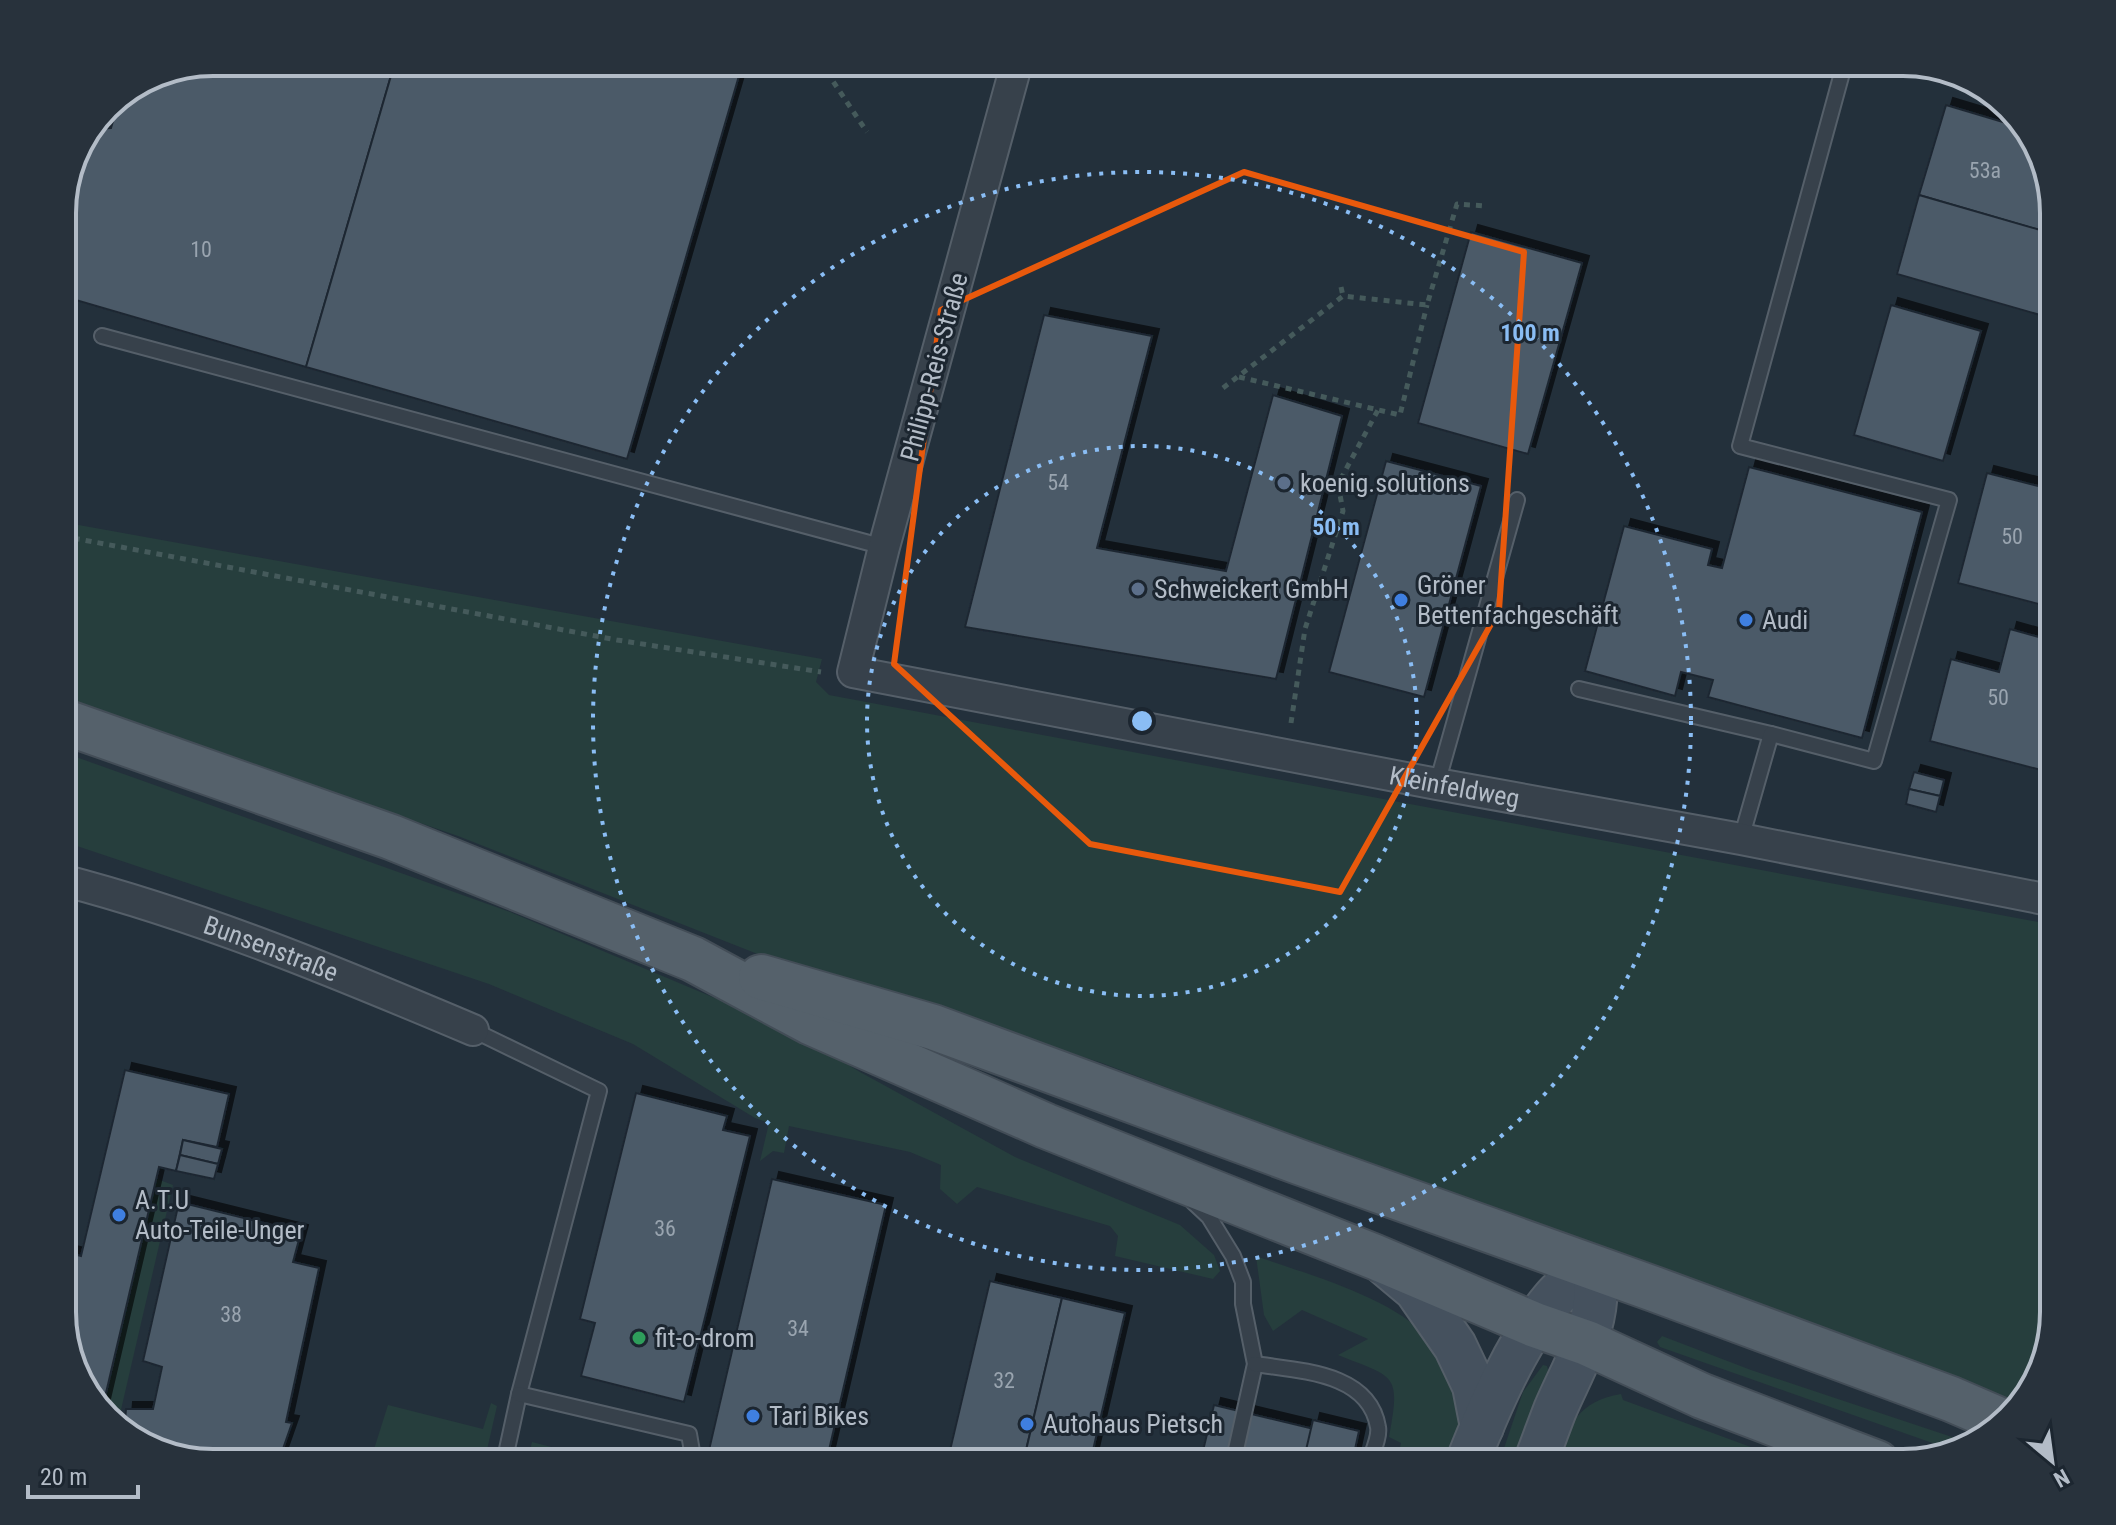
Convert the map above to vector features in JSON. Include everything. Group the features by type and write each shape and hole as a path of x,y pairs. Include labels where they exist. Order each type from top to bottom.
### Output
{"main road":[{"path":"76,726 391,837 693,959 836,1034 1046,1126 1375,1257 1535,1325 1587,1343 1702,1396 1840,1449"},
{"path":"693,959 933,1027 1951,1399 1991,1416"}],"street":[{"name":"Philipp-Reis-Straße","path":"853,672 884,547 1013,76"},
{"name":"Kleinfeldweg","path":"853,672 2040,898"},
{"name":"Bunsenstraße","path":"76,884 143,901 298,957 473,1030"},
{"path":"1375,1257 1416,1290 1455,1346 1474,1386 1474,1445"},
{"path":"1474,1445 1535,1325 1554,1298 1592,1267 1597,1286 1595,1315 1587,1343 1540,1449"}],"lane":[{"path":"1579,689 1874,761 1949,500 1740,446 1841,76"},
{"path":"102,336 884,547"},
{"path":"1437,784 1517,500"},
{"path":"1741,839 1771,734"},
{"path":"473,1030 599,1091 507,1449"},
{"path":"1158,1169 1209,1217 1243,1282 1243,1304 1255,1364 1236,1449"},
{"path":"1255,1364 1331,1376 1368,1398 1379,1429 1373,1449"},
{"path":"519,1394 689,1434 692,1449"}],"path":[{"path":"829,76 867,132"},
{"path":"1238,376 1400,415 1427,305 1457,204 1486,206"},
{"path":"1341,287 1343,296"},
{"path":"1223,388 1343,296 1427,305"},
{"path":"1287,755 1305,629 1343,511 1338,484 1378,410"},
{"path":"76,539 617,640 827,673 853,672"}],"highlighted area":[{"path":"1244,172 1524,252 1499,610 1340,892 1090,844 894,664 941,310"}],"green space":[{"path":"76,525 822,659 816,682 829,695 2040,922 2040,1312 2033,1356 2009,1399 1102,1063 773,960 458,836 76,704"},
{"path":"76,757 510,912 791,1030 860,1072 1015,1157 1180,1225 1214,1255 1220,1271 1213,1279 1115,1256 1118,1236 1110,1226 977,1187 957,1204 940,1189 941,1165 910,1152 789,1126 784,1153 773,1151 760,1161 769,1123 755,1118 633,1044 489,984 76,846"},
{"path":"157,1179 173,1185 120,1412 105,1396"},
{"path":"1256,1256 1347,1288 1393,1310 1412,1323 1435,1350 1452,1386 1458,1428 1455,1449 1400,1449 1401,1443 1389,1437 1394,1400 1389,1380 1372,1368 1338,1355 1368,1339 1302,1310 1273,1331 1264,1315"},
{"path":"1662,1336 1751,1370 1956,1438 1936,1444 1660,1347 1657,1342"},
{"path":"1543,1365 1547,1366 1517,1449 1504,1449 1523,1392"},
{"path":"1621,1394 1623,1400 1756,1449 1560,1449 1577,1417 1606,1397"},
{"path":"491,1403 497,1406 487,1449 374,1449 388,1405 483,1429"},
{"path":"532,1442 559,1449 530,1449"}],"building":[{"path":"213,76 391,76 306,367 76,300 76,204 81,178 90,153 104,130 111,128 113,120 123,110 145,94 187,79"},
{"path":"391,76 739,76 627,459 306,367"},
{"path":"1946,105 2006,123 2012,130 2026,153 2035,178 2040,226 2039,230 1919,195"},
{"path":"1919,195 2040,230 2040,315 1897,274"},
{"path":"1471,232 1582,263 1528,454 1418,423"},
{"path":"1891,305 1981,331 1943,461 1854,435"},
{"path":"1044,315 1152,336 1097,548 1226,571 1273,395 1342,416 1276,679 965,627"},
{"path":"1386,461 1481,486 1424,697 1329,672"},
{"name":"Audi","path":"1749,467 1922,512 1862,738 1708,697 1713,680 1681,672 1675,696 1585,671 1624,526 1712,549 1708,565 1722,568"},
{"path":"1987,473 2040,486 2040,604 1958,583"},
{"path":"2010,629 2040,637 2040,770 1930,741 1951,659 1999,672"},
{"path":"1914,772 1944,780 1940,796 1909,789"},
{"path":"1909,789 1940,796 1936,812 1906,804"},
{"name":"A.T.U Auto-Teile-Unger","path":"125,1070 229,1094 217,1147 183,1140 176,1171 159,1167 105,1396 86,1364 76,1321 76,1255 81,1256"},
{"path":"636,1093 727,1116 723,1130 750,1136 684,1402 581,1376 595,1323 580,1319"},
{"path":"183,1140 222,1149 218,1164 180,1155"},
{"path":"180,1155 218,1164 214,1179 176,1171"},
{"path":"772,1179 886,1205 829,1449 709,1449"},
{"path":"179,1202 301,1232 293,1262 319,1268 286,1422 292,1423 283,1449 195,1448 169,1442 130,1421 125,1417 126,1409 153,1409 162,1367 143,1361"},
{"path":"990,1281 1062,1298 1026,1449 950,1449"},
{"path":"1062,1298 1125,1313 1093,1449 1026,1449"},
{"path":"1214,1405 1314,1429 1309,1449 1203,1449"},
{"path":"1313,1420 1359,1431 1355,1449 1306,1449"}],"place":[{"name":"koenig.solutions","path":"1284,483"},
{"name":"Schweickert GmbH","path":"1138,589"},
{"name":"Gröner Bettenfachgeschäft","path":"1401,600"},
{"name":"Audi","path":"1746,620"},
{"name":"A.T.U Auto-Teile-Unger","path":"119,1215"},
{"name":"fit-o-drom","path":"639,1338"},
{"name":"Tari Bikes","path":"753,1416"},
{"name":"Autohaus Pietsch","path":"1027,1424"}]}
